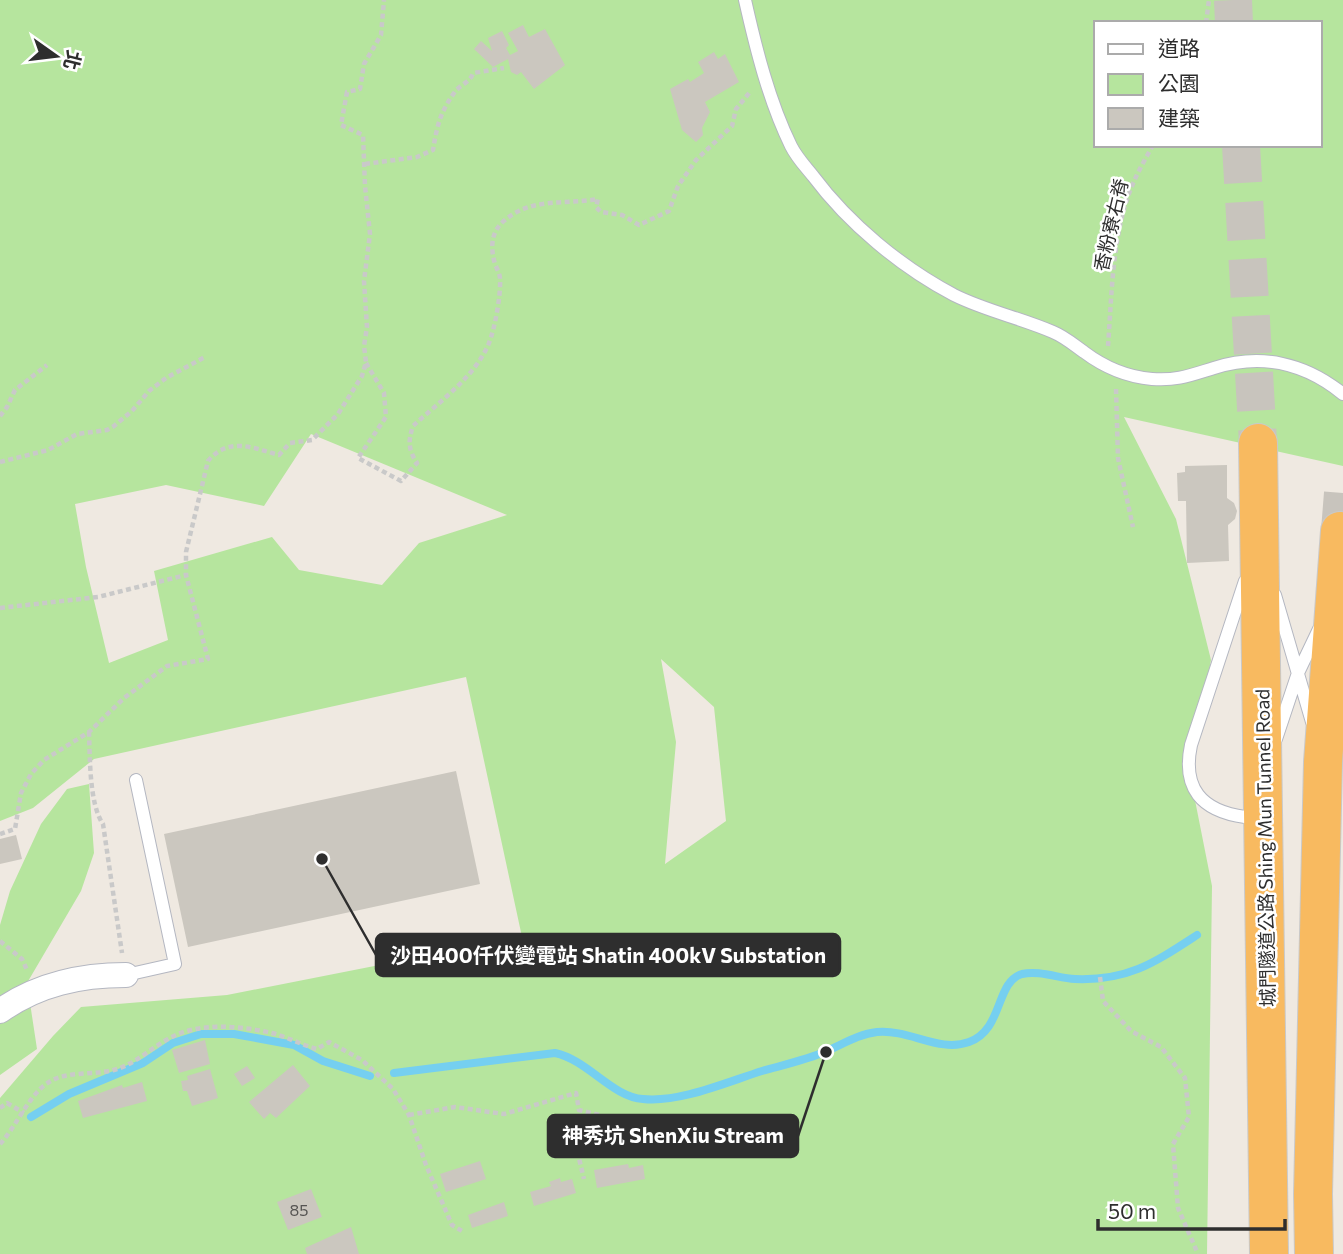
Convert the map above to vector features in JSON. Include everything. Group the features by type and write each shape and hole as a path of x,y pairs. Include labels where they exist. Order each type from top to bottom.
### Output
{"highway":[{"name":"城門隧道公路 Shing Mun Tunnel Road","path":"1258,443 1269,1254"},
{"path":"1314,1254 1323,762 1339,610 1340,531"}],"street":[{"path":"0,1011 37,989 84,977 125,975"}],"lane":[{"path":"745,0 765,75 791,147 799,161 840,208 874,240 910,267 953,294 997,314 1052,331 1116,370 1153,379 1182,379 1224,365 1274,362 1297,366 1343,394"},
{"path":"1259,541 1323,762"},
{"path":"1245,817 1224,813 1205,803 1194,789 1188,764 1191,745 1259,541"},
{"path":"1264,775 1298,673 1339,610"},
{"path":"125,975 175,964 136,780"}],"path":[{"path":"384,0 381,35 364,64 360,89 347,92 341,125 363,135 370,234 364,281 368,327 364,346 366,362 384,393 386,416 358,458 401,481 417,463 409,451 409,438 414,426 476,368 490,341 501,277 491,242 495,231 505,220 521,210 543,202 576,203 598,199 596,207 601,212 622,215 639,225 669,211 684,177 696,160 732,126 743,100"},
{"path":"1206,21 1209,0"},
{"path":"365,164 417,157 433,150 438,120 456,90 471,79 473,73 504,68"},
{"name":"香粉寮右脊","path":"1103,355 1108,348 1112,269 1122,223 1133,181 1152,147"},
{"path":"0,463 48,450 77,435 107,430 166,378 205,358"},
{"path":"0,834 15,829 18,804 31,774 52,754 89,732 124,698 167,666 208,659 186,575 186,552 208,461 217,450 240,444 279,455 290,443 312,440 338,414 362,376 366,362"},
{"path":"0,416 15,390 47,365"},
{"path":"1116,370 1118,458 1133,527"},
{"path":"0,608 98,597 186,575"},
{"path":"89,732 92,778 99,817 103,824 125,975"},
{"path":"0,940 22,959 37,989"},
{"path":"1100,977 1103,1001 1131,1031 1161,1047 1185,1078 1189,1117 1173,1144 1178,1208 1198,1254"},
{"path":"0,1144 37,1092 49,1081 117,1069 175,1035 196,1029 218,1028 270,1033 317,1049 329,1042 362,1060 393,1089 410,1115 426,1165 452,1225 462,1231"},
{"path":"410,1115 466,1107 504,1114 576,1093 579,1110 599,1115 575,1142 584,1179"},
{"path":"0,1108 7,1102 24,1113"}],"green space":[{"path":"0,0 1343,0 1343,466 1124,417 1176,519 1211,660 1190,775 1212,886 1207,1254 0,1254 0,1098 81,1007 227,995 522,937 466,677 94,759 33,808 0,821","holes":["311,434 507,515 419,543 382,585 299,570 272,537 154,571 168,640 109,663 86,567 75,504 166,485 264,506","661,659 714,707 726,821 665,864 676,742"]},
{"path":"89,784 94,853 81,891 27,983 37,1049 0,1075 0,925 10,891 41,824 67,789"}],"building":[{"path":"523,25 529,37 545,29 565,65 534,89 521,72 517,75 511,72 508,59 493,67 474,49 481,41 492,51 488,38 502,31 509,45 506,48 510,55 518,51 508,33"},
{"path":"714,52 718,59 725,54 739,82 705,102 710,112 702,128 703,135 696,142 682,130 670,89 688,79 690,82 704,73 698,62"},
{"path":"1227,465 1227,498 1234,503 1237,511 1235,519 1228,525 1229,561 1187,563 1186,501 1178,501 1177,473 1185,472 1185,466"},
{"path":"456,771 480,884 188,947 164,834"},
{"path":"16,835 22,859 0,864 0,839"},
{"path":"205,1040 210,1064 179,1073 172,1050"},
{"path":"293,1065 310,1086 276,1118 270,1113 264,1119 249,1102"},
{"path":"247,1066 255,1078 242,1086 234,1074"},
{"path":"210,1069 218,1098 192,1106 187,1091 183,1091 181,1081 188,1080 187,1076"},
{"path":"142,1082 147,1101 83,1118 78,1101 122,1085 123,1088"},
{"path":"480,1161 486,1179 446,1192 440,1174"},
{"path":"628,1164 629,1168 643,1165 645,1179 597,1188 594,1170"},
{"path":"560,1178 561,1182 572,1179 576,1193 534,1206 530,1192 551,1186 549,1182"},
{"path":"311,1189 322,1217 288,1230 277,1202"},
{"path":"504,1202 508,1216 472,1228 468,1215"},
{"path":"351,1227 359,1254 307,1254 305,1248"}],"waterway":[{"path":"394,1073 555,1053 578,1063 632,1097 672,1098 811,1057 870,1033 889,1032 947,1045 969,1042 980,1036 988,1027 1007,986 1022,974 1075,979 1110,977 1153,962 1197,935"},
{"path":"31,1117 69,1094 143,1063 173,1043 201,1034 234,1034 294,1045 323,1061 370,1076"}],"tunnel":[{"path":"1233,0 1234,21"},
{"path":"1241,147 1258,443"},
{"path":"1340,531 1343,493"}],"place":[{"name":"沙田400仟伏變電站 Shatin 400kV Substation","path":"322,859"},
{"name":"神秀坑 ShenXiu Stream","path":"826,1052"}]}
